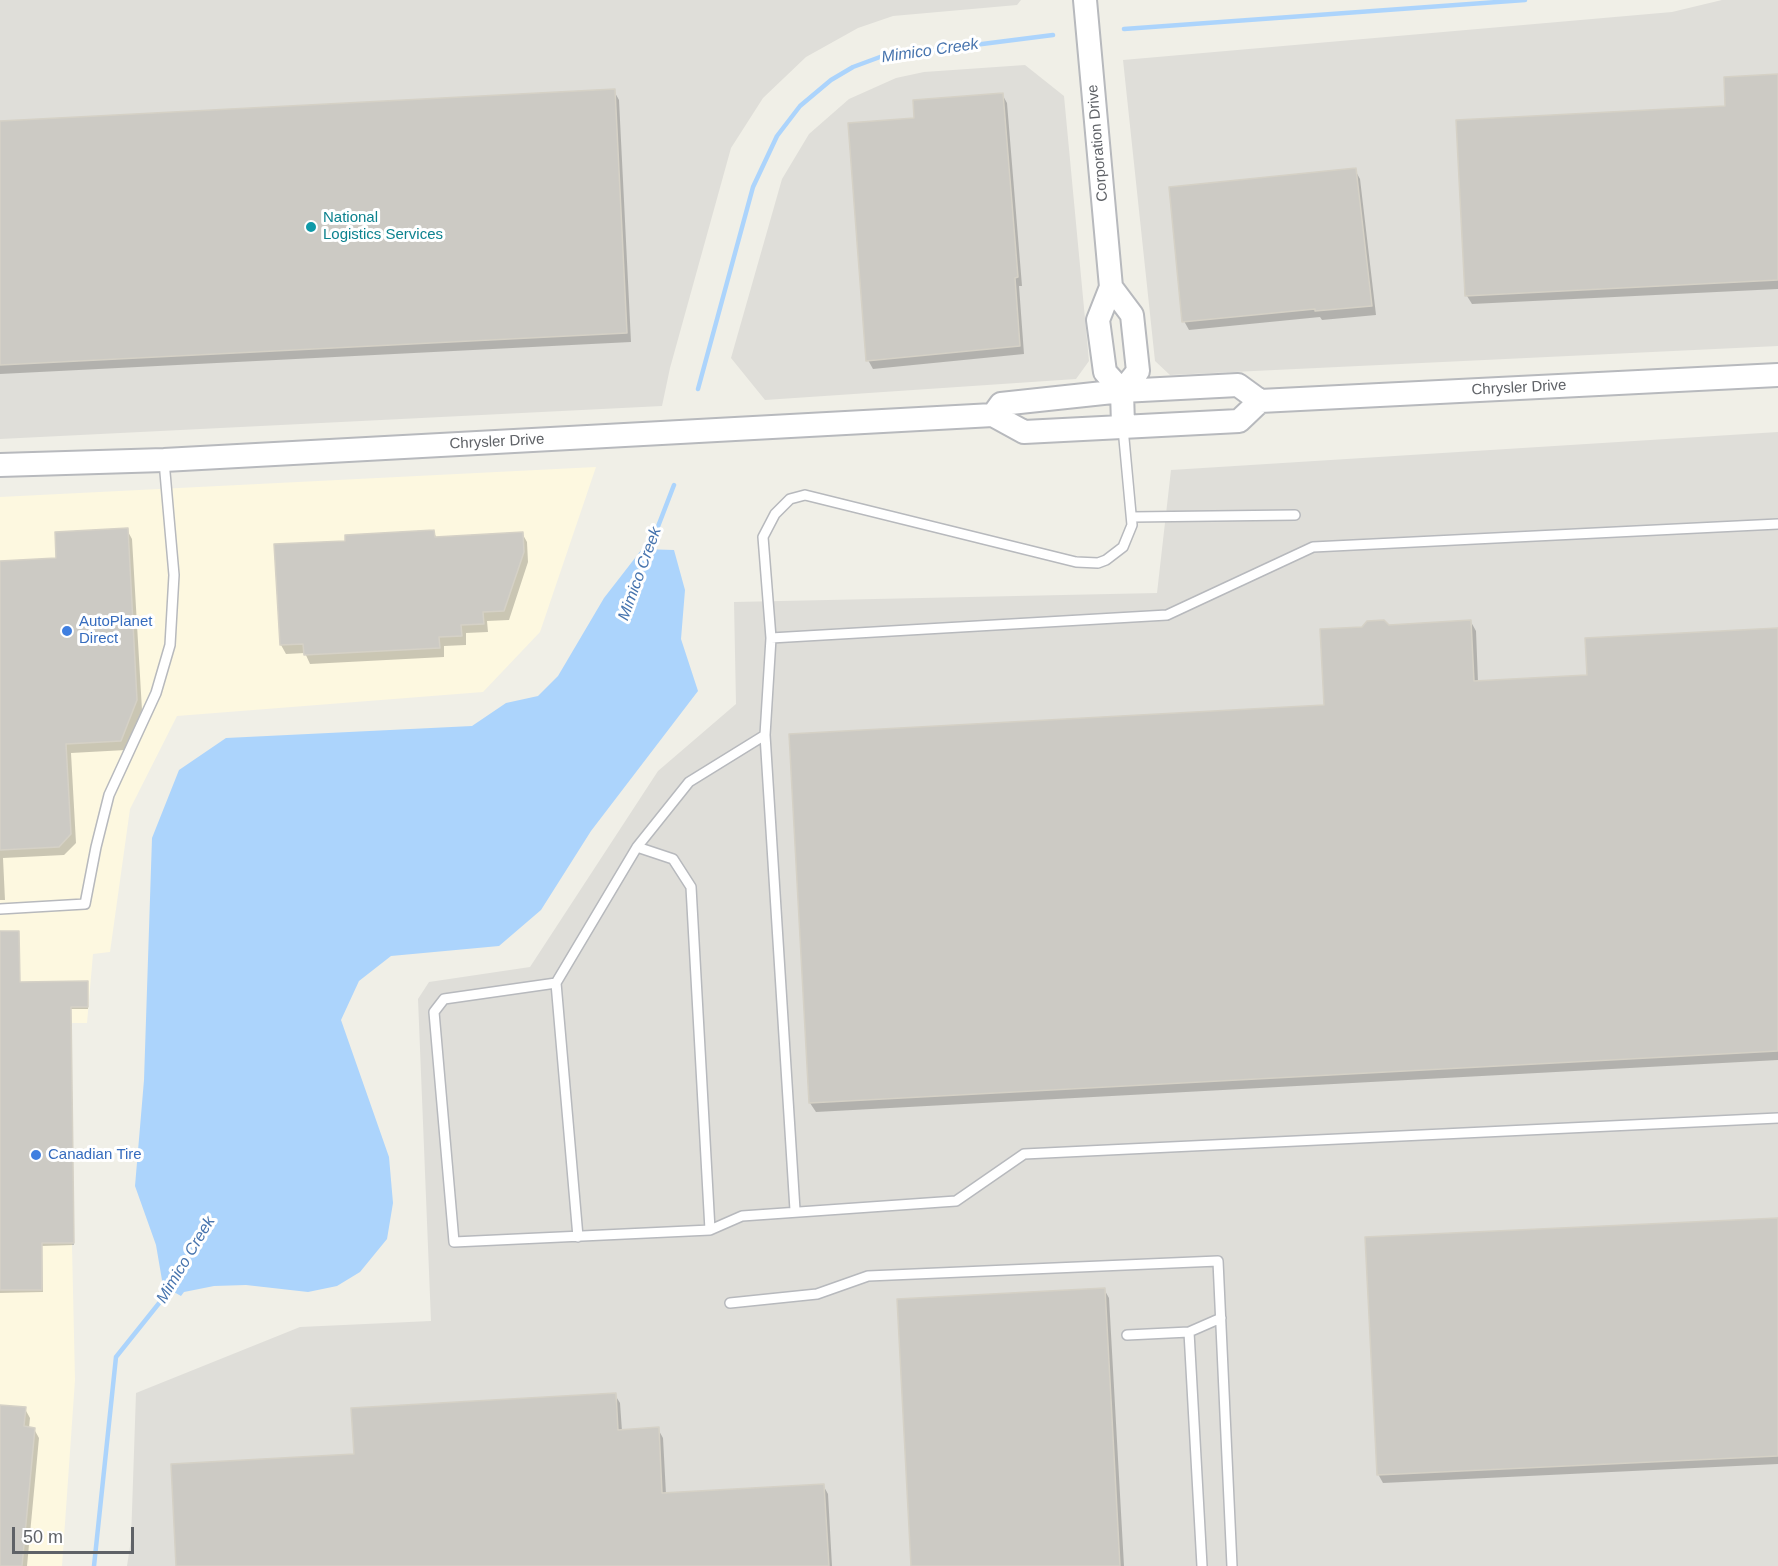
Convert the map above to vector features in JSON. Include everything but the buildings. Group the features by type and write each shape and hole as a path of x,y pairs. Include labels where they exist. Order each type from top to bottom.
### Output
{"street":[{"name":"Corporation Drive","path":"1085,0 1112,287 1098,320 1105,372 1122,391"},
{"path":"1112,287 1132,315 1138,371 1122,391 1122,425"},
{"name":"Chrysler Drive","path":"0,465 164,460 993,415 1001,404 1122,391 1238,385 1260,400 1778,375"},
{"path":"993,415 1024,432 1239,420 1260,400"}],"lane":[{"path":"795,1210 765,735 771,638 764,537 775,514 790,499 805,495 1088,564 1106,560 1123,547 1132,525 1122,425"},
{"path":"0,909 85,904 96,847 110,795 156,693 170,645 174,575 164,460"},
{"path":"1132,518 1295,515"},
{"path":"771,638 1167,615 1313,547 1778,524"},
{"path":"578,1237 556,983 637,847 689,782 765,735"},
{"path":"637,847 673,859 691,887 710,1230"},
{"path":"556,983 444,999 434,1012 454,1242 710,1230 742,1216 795,1210 956,1201 1024,1154 1778,1118"},
{"path":"730,1303 818,1294 868,1276 1218,1261 1232,1566"},
{"path":"1127,1335 1189,1332 1221,1318"},
{"path":"1189,1332 1202,1566"}],"shaded area":[{"path":"0,0 1021,0 1017,5 893,16 858,28 806,57 763,98 731,148 670,368 662,406 0,439"},
{"path":"1722,0 1778,0 1778,346 1170,375 1155,361 1123,60 1672,12"},
{"path":"1025,65 1064,96 1089,361 1076,379 765,400 731,358 782,179 809,134 849,99 896,78 924,72"},
{"path":"1778,432 1778,1566 127,1566 131,1540 136,1393 300,1327 431,1321 418,999 429,982 530,967 658,771 736,704 734,602 1157,593 1171,470"},
{"path":"596,467 540,632 483,692 177,716 130,809 110,952 93,954 87,1023 67,1023 75,1380 62,1566 0,1566 0,497"}],"water":[{"path":"642,549 674,550 685,590 681,639 698,691 591,831 541,910 499,946 391,956 359,981 341,1020 389,1157 393,1203 387,1239 360,1272 337,1286 308,1292 246,1285 214,1286 184,1292 181,1296 163,1286 156,1245 135,1186 144,1080 152,838 179,770 226,738 472,726 506,703 538,696 558,676 604,598"}],"waterway":[{"name":"Mimico Creek","path":"1124,29 1525,0"},
{"name":"Mimico Creek","path":"698,389 753,187 777,136 800,106 831,80 853,67 880,57 1053,35"},
{"name":"Mimico Creek","path":"647,555 674,485"},
{"name":"Mimico Creek","path":"94,1566 116,1357 172,1287"}],"place":[{"name":"National Logistics Services","path":"311,227"},
{"name":"AutoPlanet Direct","path":"67,631"},
{"name":"Canadian Tire","path":"36,1155"}]}
